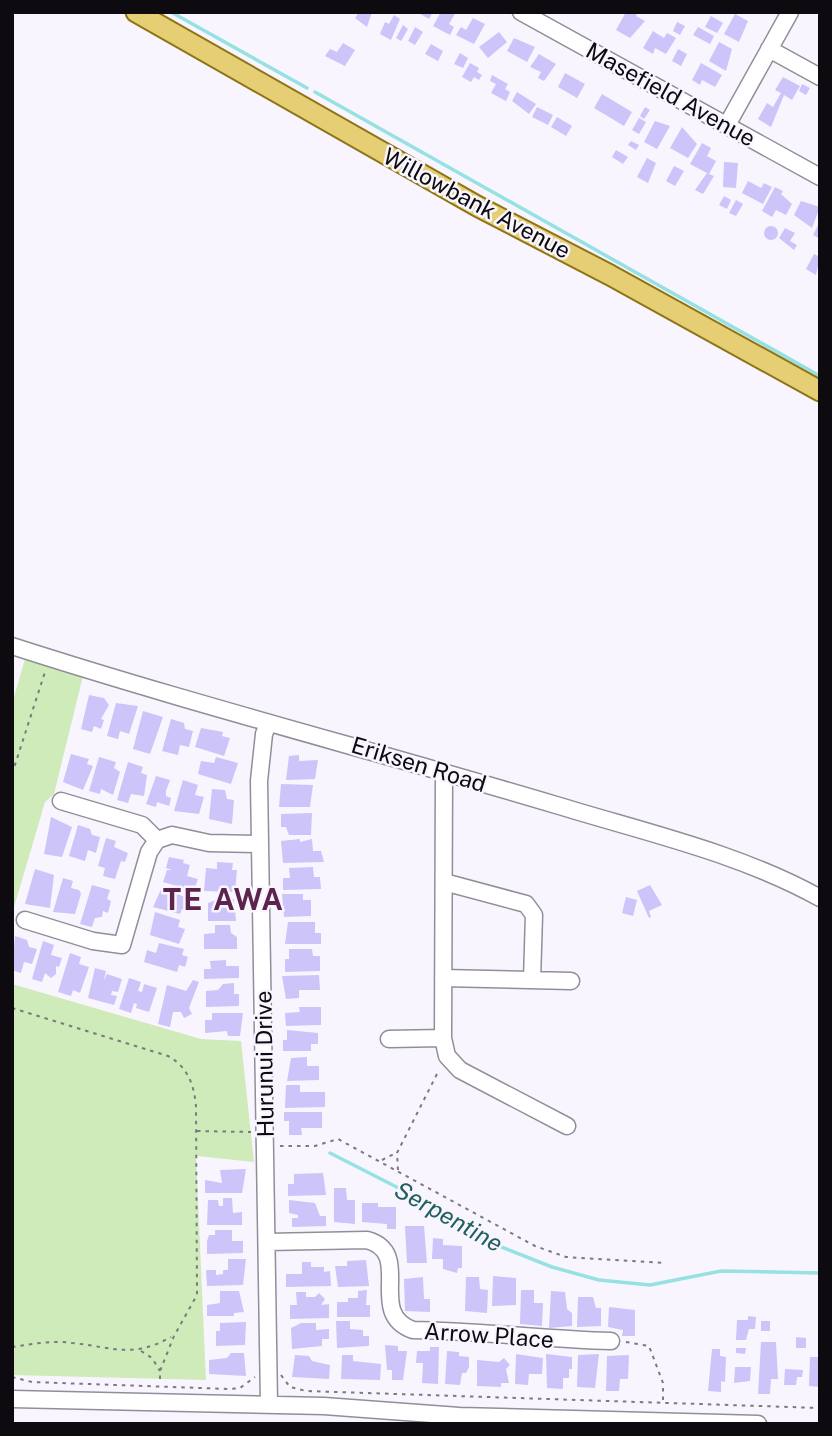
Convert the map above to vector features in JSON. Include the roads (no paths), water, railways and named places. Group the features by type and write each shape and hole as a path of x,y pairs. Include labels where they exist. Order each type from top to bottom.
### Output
{"main road":[{"name":"Willowbank Avenue","path":"136,12 407,167 820,391"}],"street":[{"name":"Masefield Avenue","path":"521,12 820,177"},
{"path":"727,125 790,12"},
{"path":"769,49 820,78"},
{"name":"Eriksen Road","path":"12,646 268,724 337,740 681,842 787,879 820,898"},
{"name":"Hurunui Drive","path":"268,724 260,760 260,844 269,1404"},
{"path":"444,772 443,1038 447,1056 460,1070 567,1126"},
{"path":"61,801 142,825 157,840"},
{"path":"25,920 93,941 122,945 149,852 157,840 172,835 209,843 260,844"},
{"path":"444,882 526,904 534,915 532,981"},
{"path":"443,978 571,981"},
{"path":"389,1039 443,1038"},
{"name":"Arrow Place","path":"267,1242 377,1242 388,1256 390,1305 400,1325 413,1330 497,1332 516,1338 611,1341"},
{"path":"12,1399 269,1404 484,1417 758,1424"}],"waterway":[{"path":"171,12 307,88"},
{"path":"315,92 820,376"},
{"name":"Serpentine","path":"330,1153 424,1201 479,1238 552,1267 599,1280 650,1285 721,1271 820,1273"}],"district":[{"name":"TE AWA","path":"224,899"}]}
